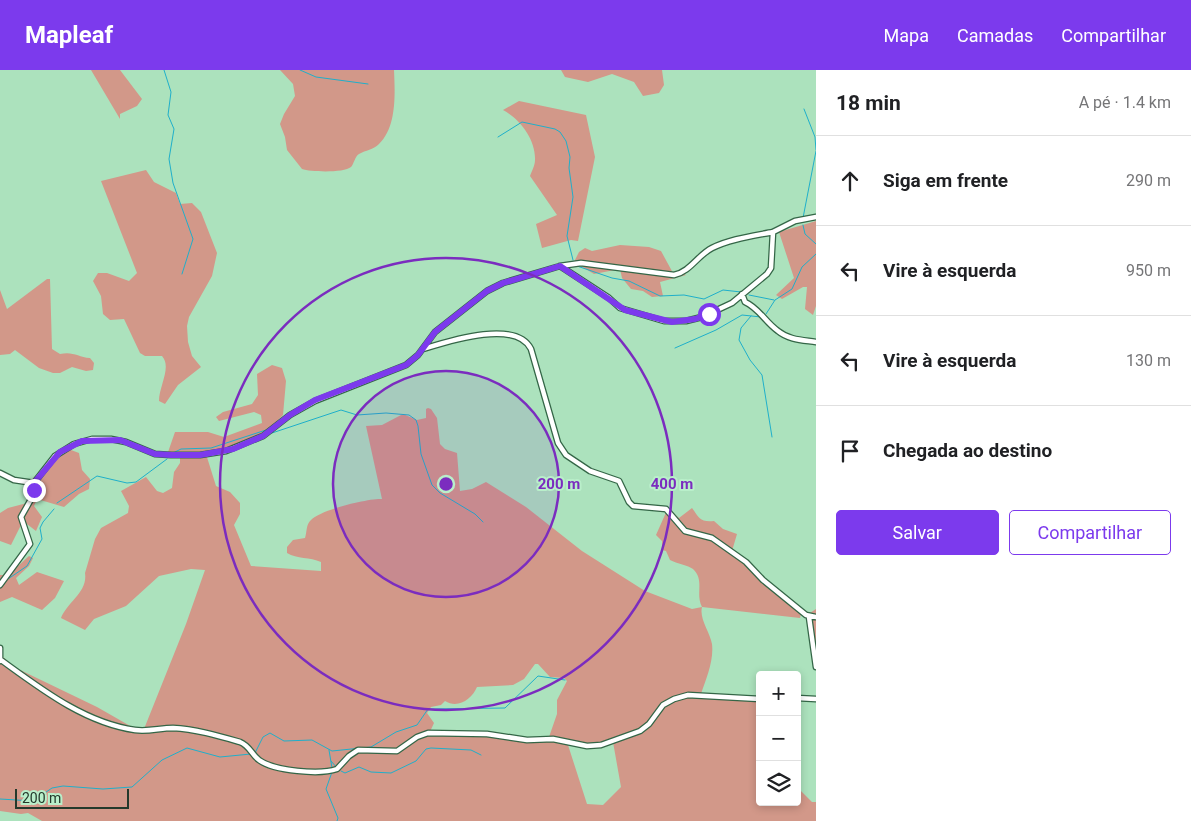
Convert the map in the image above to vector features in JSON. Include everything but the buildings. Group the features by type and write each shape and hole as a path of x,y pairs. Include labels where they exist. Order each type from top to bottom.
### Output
{"street":[{"path":"0,585 30,544 21,517 34,494 34,483 60,452 82,441 120,440 155,454 171,455 212,453 242,446 263,436 290,415 315,400 402,367 414,360 435,332 487,291 503,283 560,266 581,263 674,275 684,272 715,247 773,232 795,222 816,217"},
{"path":"560,266 620,308 672,322 702,317 732,303 769,272 773,232"},
{"path":"742,294 745,302 752,305 778,332 799,340 816,342"},
{"path":"422,349 473,335 514,336 524,339 531,349 543,393 563,452 594,473 619,481 629,502 633,506 666,509 672,513 685,531 709,536 741,558 764,580 809,617 816,617"},
{"path":"0,473 14,480 34,483"},
{"path":"809,617 816,667"},
{"path":"0,648 0,661 49,694 105,721 137,730 172,728 199,732 247,745 257,758 270,766 316,771 337,769 358,750 397,751 417,737 428,733 487,734 523,740 553,739 587,746 601,746 643,729 664,705 679,697 688,695 756,699"},
{"path":"801,698 816,699"}],"shaded area":[{"path":"91,70 120,70 142,99 137,106 120,114 120,119"},
{"path":"280,70 394,70 394,109 385,137 377,146 358,155 352,166 347,169 312,171 302,169 287,150 280,124 295,96 293,84"},
{"path":"561,70 662,70 664,85 659,93 643,96 634,82 612,74 588,82 565,77"},
{"path":"519,101 586,115 595,157 578,241 571,240 542,248 536,224 557,215 530,176 534,166 535,152 530,138 521,125 503,110"},
{"path":"146,170 154,182 176,193 180,204 192,203 201,212 217,253 212,276 189,317 187,326 188,342 192,356 201,367 178,385 165,404 159,401 166,366 165,360 162,356 145,356 140,353 124,319 110,320 103,314 101,296 93,281 98,273 107,273 129,281 137,273 101,181"},
{"path":"816,221 816,306 813,315 805,309 807,287 803,287 782,299 776,295 794,278 779,232"},
{"path":"620,245 649,247 661,251 673,273 683,273 686,275 660,282 663,296 652,297 643,291 631,289 622,278 620,269 594,274 574,262 579,252 585,248 592,251"},
{"path":"47,279 50,279 52,349 60,354 65,353 90,358 94,363 93,370 86,371 72,367 60,373 53,373 39,368 15,350 10,354 0,355 0,290 7,309"},
{"path":"272,365 282,368 286,381 283,415 277,421 276,426 251,442 206,454 216,486 230,492 240,503 240,514 234,525 251,566 321,571 321,562 291,555 287,553 287,547 293,540 305,538 308,524 316,516 345,505 382,499 366,426 382,425 403,414 417,420 426,418 426,409 431,409 437,418 440,444 445,449 457,453 460,491 472,489 486,482 526,507 582,551 645,591 692,609 702,607 703,621 712,644 712,657 701,694 756,700 756,806 801,806 801,791 812,802 816,802 816,821 42,821 28,813 0,811 0,658 3,657 14,667 97,707 132,727 144,729 186,624 205,570 191,569 159,576 126,606 94,619 85,630 61,618 83,586 95,539 101,528 128,513 129,506 121,491 146,477 157,491 163,493 172,488 174,472 180,463 180,455 167,455 175,432 208,432 224,437 262,423 261,415 254,412 219,421 216,417 223,412 252,404 258,395 257,374","holes":["535,664 538,664 550,677 564,678 567,681 557,700 557,714 549,737 520,740 480,734 428,736 434,723 427,713 431,707 441,705 445,701 455,704 464,702 477,687 513,685 524,679","613,742 621,787 603,805 587,804 568,745"]},
{"path":"71,450 79,453 82,470 90,479 89,489 79,494 64,507 37,499 34,506 42,517 36,531 23,521 11,545 0,541 0,513 8,508 31,502 33,496 30,481 63,451"},
{"path":"668,508 679,518 692,508 701,519 714,521 723,529 737,534 732,551 801,609 810,613 816,609 816,658 808,619 801,614 800,618 702,607 699,597 697,573 691,568 670,560 666,551 662,550 662,541 656,535"},
{"path":"29,556 33,558 29,566 16,578 19,585 37,572 64,581 55,598 42,610 12,597 0,602 0,575 8,575"}],"waterway":[{"path":"164,70 171,92 168,115 174,129 169,159 173,183 193,239 182,274"},
{"path":"300,70 316,77 368,84"},
{"path":"804,109 815,137 816,150"},
{"path":"498,137 522,122 555,129 560,132 566,141 570,157 569,168 573,197 567,236 573,260"},
{"path":"803,218 816,151"},
{"path":"803,225 805,234 816,244"},
{"path":"766,314 775,300 792,289 802,267 816,254"},
{"path":"577,266 612,278 629,281 660,296 684,295 704,299 723,290 741,292"},
{"path":"749,295 774,300"},
{"path":"675,348 716,330 742,315 761,317"},
{"path":"751,316 741,328 739,340 750,360 762,375 772,437"},
{"path":"272,433 341,410 357,415 386,413 409,415 416,420 418,426 421,454 432,485 440,493 475,514 483,522"},
{"path":"173,453 181,449 211,448 266,430"},
{"path":"57,503 97,476 127,483 136,482 167,459"},
{"path":"8,579 27,566 42,539 40,528 54,509"},
{"path":"255,753 263,737 270,733 284,741 312,740 332,751 371,747 396,732 417,725 428,709 505,708 538,676 565,680"},
{"path":"0,799 33,801 52,788 63,786 103,789 132,787 162,760 187,748 220,757 251,754"},
{"path":"341,771 345,773 359,767 371,772 391,773 416,761 426,749 431,748 471,750 481,755"},
{"path":"329,750 332,768"},
{"path":"331,761 337,768"},
{"path":"332,772 326,789 338,818 337,821"}],"route":[{"path":"34,490 34,483 55,456 64,448 82,441 120,440 155,454 171,455 212,453 242,446 263,436 290,415 315,400 377,375 395,370 414,360 435,332 487,291 503,283 560,266 625,310 672,322 695,319 709,314"}]}
